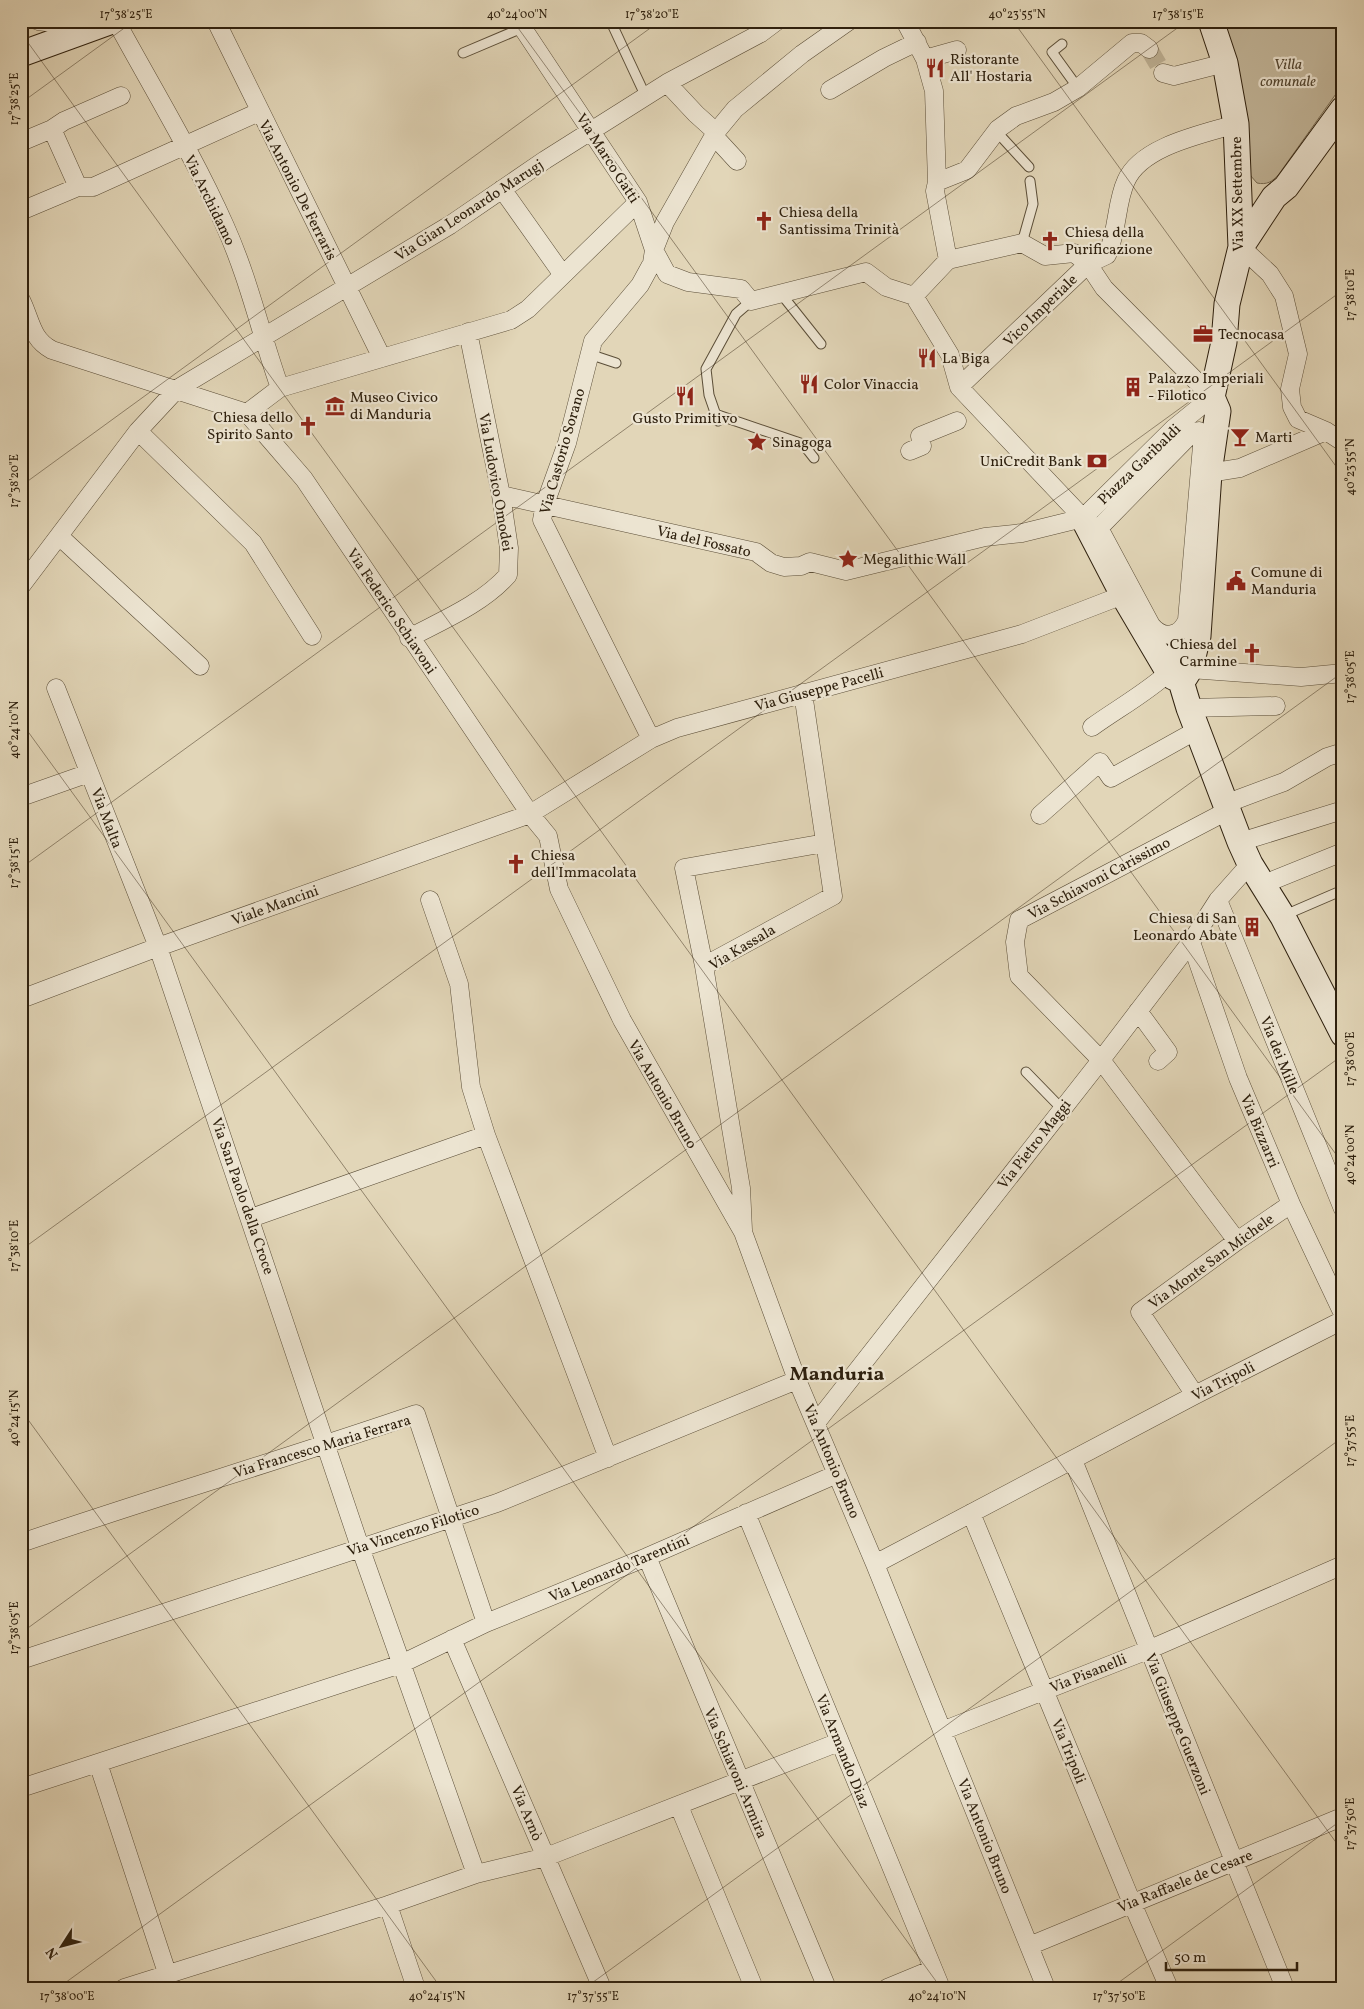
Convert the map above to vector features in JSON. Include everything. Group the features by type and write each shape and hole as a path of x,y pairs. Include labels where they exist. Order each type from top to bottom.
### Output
{"street":[{"path":"38,21 107,23"},
{"name":"Via Antonio De Ferraris","path":"216,21 259,112 382,358"},
{"name":"Via Gian Leonardo Marugj","path":"21,586 138,431 177,389 450,225 502,189 758,27 777,21"},
{"name":"Via Castorio Sorano","path":"651,739 542,520 545,504 567,442 593,341 640,285 652,263 654,250 664,222 715,134 735,109 802,54 849,21"},
{"path":"905,21 925,59 934,90 937,182 935,191 948,260"},
{"name":"Via XX Settembre","path":"1212,21 1225,63 1236,124 1241,247 1227,304 1224,342 1212,397"},
{"path":"21,54 107,23"},
{"name":"Via Archidamo","path":"107,23 184,145 225,226 251,291 262,338 280,388"},
{"name":"Via Marco Gatti","path":"520,25 638,202 654,250 667,274 688,282 741,289 751,301"},
{"path":"830,90 884,58 917,42"},
{"path":"937,182 967,170 996,132 1016,116 1054,102 1078,88 1132,43 1141,43 1149,49"},
{"path":"925,59 957,50"},
{"path":"1163,73 1174,76 1225,63"},
{"path":"667,84 715,134 737,161"},
{"path":"21,142 121,96"},
{"path":"1343,109 1286,187 1274,197 1241,247 1270,274 1284,296 1298,354 1290,389 1292,407 1298,419 1326,431 1343,442"},
{"path":"21,211 78,187 93,187 259,112"},
{"name":"Vico Imperiale","path":"958,387 1088,264 1107,255 1113,241 1125,182 1134,167 1159,150 1188,138 1236,124"},
{"path":"52,129 78,187"},
{"path":"1238,185 1254,202 1274,197"},
{"path":"502,189 563,275"},
{"path":"21,300 35,335 41,344 52,350 247,413 280,388 511,320 528,309 638,202"},
{"path":"914,296 948,260 1022,243 1046,256 1074,253 1088,264 1104,288 1212,397 1218,411 1209,473 1198,636 1179,670 1134,697 1092,727"},
{"path":"751,301 866,272 886,287 914,296 950,355 958,387 1091,523 1123,595 1179,670 1193,719 1226,807 1252,863 1282,916 1343,1034"},
{"name":"Via Ludovico Omodei","path":"409,638 472,603 498,586 508,575 509,548 501,495 468,332"},
{"name":"Piazza Garibaldi","path":"1091,523 1174,428 1212,397"},
{"name":"Via Federico Schiavoni","path":"247,413 304,480 409,638 530,814"},
{"path":"910,451 922,446 920,436 957,422"},
{"name":"Piazza Garibaldi","path":"1199,430 1203,434 1187,620 1181,631 1169,635 1154,630 1091,523 1191,434 1199,430"},
{"path":"138,431 253,543 312,636"},
{"path":"1209,473 1240,468 1326,431"},
{"name":"Via del Fossato","path":"501,495 756,552 772,563 784,567 800,566 810,562 846,572 985,537 1091,523"},
{"path":"59,536 200,666"},
{"name":"Via Giuseppe Pacelli","path":"530,814 651,739 677,728 1022,634 1123,595"},
{"path":"1179,670 1301,677 1343,673"},
{"name":"Via Malta","path":"56,688 158,947"},
{"name":"Via Kassala","path":"743,1232 741,1188 704,966 833,896 803,693"},
{"path":"1040,815 1100,762 1111,778 1193,719 1276,706"},
{"path":"1226,807 1284,782 1328,757 1343,752"},
{"path":"21,797 89,773"},
{"name":"Via Schiavoni Carissimo","path":"1101,1060 1019,976 1015,942 1019,920 1226,807"},
{"path":"1252,863 1343,810"},
{"name":"Viale Mancini","path":"21,999 158,947 530,814"},
{"name":"Via Antonio Bruno","path":"530,814 548,836 558,889 622,1020 743,1232 797,1380 875,1564 1046,1988"},
{"path":"704,966 684,868 826,843"},
{"path":"1252,863 1343,852"},
{"name":"Via Pietro Maggi","path":"816,1423 1101,1060 1191,942 1218,900 1252,863"},
{"path":"430,900 459,984 471,1087 486,1135 608,1458"},
{"name":"Via dei Mille","path":"1218,900 1343,1209"},
{"name":"Via Bizzarri","path":"1191,942 1238,1078 1291,1204 1343,1314"},
{"name":"Via San Paolo della Croce","path":"158,947 251,1218 360,1547 476,1874"},
{"path":"1138,1011 1168,1052 1158,1061"},
{"path":"1101,1060 1237,1240"},
{"path":"251,1218 486,1135"},
{"name":"Via Monte San Michele","path":"1195,1394 1140,1312 1237,1240 1291,1204"},
{"name":"Via Tripoli","path":"875,1564 1195,1394 1343,1320"},
{"name":"Via Vincenzo Filotico","path":"21,1660 497,1503 797,1380"},
{"name":"Via Francesco Maria Ferrara","path":"21,1543 134,1504 326,1445 416,1414 486,1623"},
{"name":"Via Giuseppe Guerzoni","path":"1073,1460 1285,1988"},
{"name":"Via Leonardo Tarentini","path":"21,1788 401,1664 486,1623 647,1557 837,1474"},
{"name":"Via Armando Diaz","path":"746,1513 941,1988"},
{"name":"Via Tripoli","path":"971,1513 1132,1904 1169,1988"},
{"name":"Via Schiavoni Armira","path":"647,1557 827,1988"},
{"name":"Via Pisanelli","path":"942,1731 1148,1650 1343,1565"},
{"name":"Via Arnò","path":"452,1639 602,1988"},
{"path":"124,1988 170,1981 476,1874 546,1857 839,1742"},
{"path":"98,1763 170,1981"},
{"path":"679,1806 754,1988"},
{"name":"Via Raffaele de Cesare","path":"1029,1946 1342,1818"},
{"path":"388,1905 416,1988"},
{"path":"887,1988 933,1968"}],"lane":[{"path":"611,22 646,97"},
{"path":"463,53 520,25"},
{"path":"1062,44 1052,52 1078,88"},
{"path":"996,132 1029,167"},
{"path":"1022,243 1033,204 1030,181"},
{"path":"782,294 822,344"},
{"path":"751,301 736,314 706,369 717,418 803,444 814,458"},
{"path":"590,354 616,362"},
{"path":"1282,916 1343,890"},
{"path":"1026,1072 1062,1109"}],"green space":[{"name":"Villa comunale","path":"1223,21 1343,21 1343,84 1279,174 1272,181 1264,184 1257,183 1250,175"}],"tunnel":[{"path":"1149,49 1163,73"}],"place":[{"name":"Ristorante All' Hostaria","path":"935,68"},
{"name":"Chiesa della Santissima Trinità","path":"764,221"},
{"name":"Chiesa della Purificazione","path":"1050,241"},
{"name":"Tecnocasa","path":"1203,334"},
{"name":"La Biga","path":"927,358"},
{"name":"Color Vinaccia","path":"809,384"},
{"name":"Palazzo Imperiali - Filotico","path":"1133,387"},
{"name":"Gusto Primitivo","path":"685,396"},
{"name":"Museo Civico di Manduria","path":"335,406"},
{"name":"Chiesa dello Spirito Santo","path":"308,426"},
{"name":"Marti","path":"1240,437"},
{"name":"Sinagoga","path":"757,442"},
{"name":"UniCredit Bank","path":"1097,461"},
{"name":"Megalithic Wall","path":"848,559"},
{"name":"Comune di Manduria","path":"1236,581"},
{"name":"Chiesa del Carmine","path":"1252,653"},
{"name":"Chiesa dell'Immacolata","path":"516,864"},
{"name":"Chiesa di San Leonardo Abate","path":"1252,927"}],"district":[{"name":"Manduria","path":"837,1373"}]}
